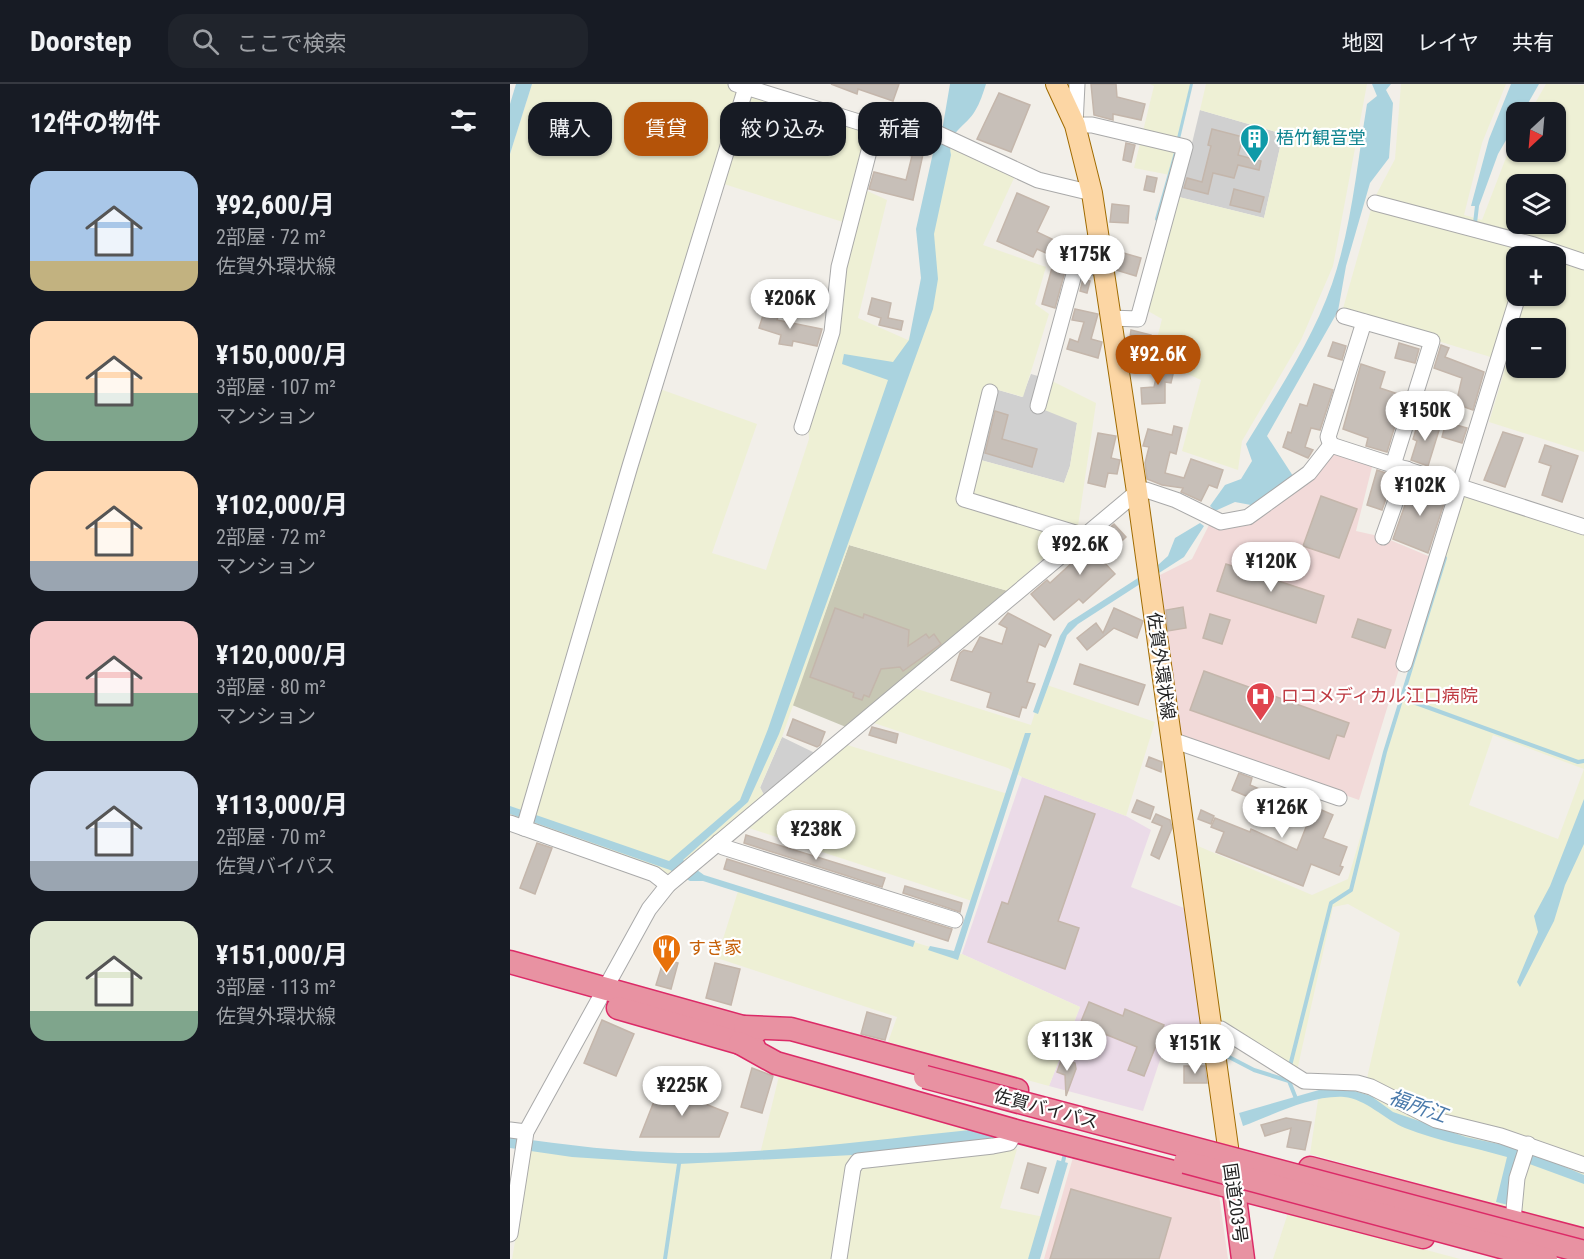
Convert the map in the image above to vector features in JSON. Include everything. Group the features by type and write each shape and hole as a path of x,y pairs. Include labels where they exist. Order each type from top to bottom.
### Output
{"highway":[{"name":"佐賀バイパス","path":"510,962 603,996 1546,1259"},
{"name":"佐賀バイパス","path":"510,978 603,996"},
{"path":"742,1035 791,1029 1584,1240"},
{"path":"742,1035 776,1063 1016,1131 1503,1259"},
{"name":"佐賀バイパス","path":"923,1084 1584,1252"},
{"name":"国道203号","path":"1228,1147 1243,1259"}],"main road":[{"name":"佐賀外環状線","path":"1056,84 1075,125 1092,193 1137,492 1228,1147"}],"street":[{"path":"1077,84 1075,125 1092,125 1179,145 1138,319 1110,318"},
{"path":"672,881 523,820 743,85 858,122"},
{"path":"942,134 1038,180 1092,193"},
{"path":"802,427 832,332 839,267 868,156"},
{"path":"1375,203 1522,246"},
{"path":"1566,258 1584,262"},
{"path":"1038,406 1076,267 1102,267"},
{"path":"1404,664 1464,488 1515,306"},
{"path":"1344,316 1432,341 1383,537"},
{"path":"1364,322 1328,437 1332,445 1584,526"},
{"path":"990,392 964,499 1085,536"},
{"path":"510,1234 526,1132 542,1099 603,996 649,909 672,881 1137,492 1146,490 1166,497 1221,522 1248,517 1309,473 1332,445"},
{"path":"1172,740 1339,798"},
{"path":"719,842 723,847 955,920"},
{"path":"1213,1029 1221,1029 1304,1081 1357,1083 1371,1087 1436,1120 1528,1144 1584,1165"},
{"path":"510,1130 526,1132"},
{"path":"839,1259 853,1168 858,1161 1009,1143 1016,1131"},
{"path":"1513,1220 1517,1178 1528,1144"}],"shaded area":[{"path":"532,84 754,84 812,102 720,102 720,156 846,156 846,113 858,116 858,156 871,156 863,189 887,200 858,318 908,340 926,296 944,141 1015,176 983,245 1046,267 1035,304 1049,314 1023,397 995,389 977,459 1064,483 1070,466 1077,423 1042,409 1048,379 1096,403 1078,526 1008,591 849,545 782,737 760,787 764,795 668,874 510,818 510,154","holes":["724,184 846,223 808,420 809,439 766,570 712,553 757,424 660,389"]},
{"path":"1150,84 1191,84 1170,175 1134,168 1154,86"},
{"path":"1206,84 1367,84 1333,266 1301,340 1242,441 1238,470 1182,451 1201,380 1152,358 1162,319 1148,311 1179,197 1264,218 1283,134 1200,110"},
{"path":"1401,84 1506,84 1482,143 1464,215 1482,220 1506,158 1506,162 1566,162 1566,102 1536,102 1546,84 1584,85 1584,452 1489,422 1506,365 1506,378 1566,378 1566,318 1506,318 1506,362 1342,312 1374,199 1395,159"},
{"path":"1200,110 1283,134 1264,218 1179,197"},
{"path":"1031,374 1048,379 1077,423 1070,466 1064,483 977,459 995,389 1022,397"},
{"path":"1336,451 1373,463 1356,531 1383,537 1433,558 1359,800 1179,737 1160,575 1192,559 1210,523 1222,526 1314,477"},
{"path":"1462,493 1584,532 1584,769 1584,1228 1310,1154 1322,1073 1367,1078 1400,933 1348,904 1333,907 1297,1071 1220,1024 1198,846 1312,895 1348,879","holes":["1493,735 1584,769 1558,839 1469,805"]},
{"path":"849,545 1008,591 846,727 792,705"},
{"path":"1044,684 1155,722 1126,816 1022,777 1008,768 871,722 914,688 1031,725"},
{"path":"782,737 815,753 764,795 760,788"},
{"path":"844,744 1008,794 972,901 749,828"},
{"path":"1022,777 1126,816 1151,830 1131,887 1189,910 1206,1035 1166,1042 1143,1111 1049,1086 1080,1007 962,954"},
{"path":"739,888 956,955 962,954 1080,1007 1049,1086 888,1042 897,1017 717,958"},
{"path":"779,1076 966,1126 972,1138 1017,1149 1000,1208 1044,1217 1033,1259 512,1259 531,1149 759,1158"},
{"path":"1074,1154 1208,1188 1219,1195 1228,1259 1044,1259"},
{"path":"1288,1213 1460,1259 1273,1259"}],"water":[{"path":"516,84 532,84 510,154 510,104"},
{"path":"950,84 986,84 975,111 951,141 951,155 934,234 938,279 933,309 779,734 748,802 683,860 704,875 915,941 913,947 703,881 690,881 670,870 510,814 510,806 669,861 740,800 768,729 888,380 842,364 844,354 893,362 909,340 921,278 916,229 932,156 942,156 943,125"},
{"path":"1190,84 1193,84 1180,139 1177,138"},
{"path":"1372,84 1391,84 1386,90 1393,103 1389,158 1370,183 1346,266 1338,311 1267,436 1293,476 1251,505 1235,502 1215,511 1210,506 1225,485 1241,479 1252,461 1246,444 1304,346 1332,284 1349,217 1367,104 1377,96"},
{"path":"1511,84 1539,84 1529,102 1506,102 1506,140 1498,154 1479,206 1471,206 1489,139"},
{"path":"1200,523 1204,526 1184,557 1159,573 1158,565 1168,556 1175,538"},
{"path":"1138,578 1140,584 1078,624 1067,635 1038,714 1033,712 1060,636 1068,623"},
{"path":"1025,733 1031,733 958,960 928,950 930,946 954,951"},
{"path":"1584,799 1584,844 1565,885 1554,921 1520,987 1517,982 1538,932 1534,916 1550,886"},
{"path":"1326,1088 1351,1090 1371,1096 1393,1112 1466,1137 1522,1149 1584,1175 1584,1184 1516,1159 1508,1205 1496,1202 1507,1157 1417,1133 1397,1124 1360,1101 1344,1097 1305,1102 1243,1126 1239,1113"},
{"path":"970,1130 998,1138 964,1145 853,1155 679,1164 572,1157 510,1148 510,1137 615,1150 715,1153 824,1146"},
{"path":"1057,1160 1068,1163 1040,1259 1028,1259"}],"building":[{"path":"831,84 899,84 893,101 858,89 857,94"},
{"path":"1091,84 1116,84 1117,97 1145,104 1141,120 1113,114 1113,120 1094,115"},
{"path":"999,93 1030,105 1011,152 977,139"},
{"path":"1212,129 1243,137 1238,155 1261,161 1259,170 1238,165 1234,178 1213,173 1208,194 1184,188 1187,178 1202,182 1211,146 1208,145"},
{"path":"1126,143 1135,145 1131,162 1123,160"},
{"path":"912,156 923,156 913,200 869,189 874,172 906,180"},
{"path":"1147,176 1157,178 1154,192 1144,190"},
{"path":"1234,189 1264,197 1260,212 1230,205"},
{"path":"1017,193 1049,207 1037,232 1058,242 1083,246 1080,257 1071,259 1067,264 1055,308 1042,304 1055,257 1037,249 1033,257 997,241"},
{"path":"1112,204 1129,206 1128,223 1110,222"},
{"path":"1120,252 1141,258 1136,276 1116,270"},
{"path":"1083,279 1090,281 1087,293 1080,291"},
{"path":"872,298 891,303 888,318 903,321 901,330 879,325 881,318 868,314"},
{"path":"765,309 779,314 777,320 822,329 817,346 793,341 792,346 779,344 781,335 759,328"},
{"path":"1075,309 1098,314 1091,339 1102,342 1098,358 1067,349 1070,339 1078,342 1084,322 1072,320"},
{"path":"1131,330 1151,335 1146,356 1128,352"},
{"path":"1333,342 1346,346 1342,360 1328,356"},
{"path":"1399,343 1419,349 1415,363 1395,358"},
{"path":"1441,345 1449,348 1445,357 1484,372 1473,410 1456,404 1462,378 1434,368"},
{"path":"1161,357 1164,358 1164,368 1174,370 1171,383 1165,382 1165,403 1142,404 1141,388 1154,387"},
{"path":"1361,364 1385,372 1380,388 1404,396 1387,452 1366,446 1368,438 1343,429"},
{"path":"1314,384 1333,390 1320,430 1311,428 1305,447 1313,450 1308,458 1283,447 1288,432 1291,433 1300,404 1307,406"},
{"path":"995,411 1008,415 1002,439 1037,449 1032,467 985,453"},
{"path":"1419,420 1440,427 1428,466 1411,460 1417,441 1413,439"},
{"path":"1446,422 1467,428 1462,443 1442,437"},
{"path":"1174,426 1182,428 1176,454 1170,452 1165,473 1184,478 1191,459 1223,470 1217,488 1209,485 1201,501 1181,492 1183,488 1162,485 1147,479 1145,463 1149,447 1143,446 1148,429 1172,435"},
{"path":"1503,432 1523,438 1505,487 1484,480"},
{"path":"1098,433 1116,436 1111,458 1120,460 1117,474 1108,473 1105,487 1088,483"},
{"path":"1545,445 1578,456 1562,502 1542,495 1551,466 1539,462"},
{"path":"1377,470 1394,476 1382,510 1367,505"},
{"path":"1413,482 1447,494 1428,553 1393,539"},
{"path":"1321,496 1357,509 1339,558 1303,546"},
{"path":"1114,524 1126,537 1102,560 1115,574 1083,603 1079,599 1054,620 1031,594 1047,580 1050,583"},
{"path":"1226,564 1324,596 1316,623 1217,591"},
{"path":"1183,607 1186,628 1168,631 1166,610"},
{"path":"835,608 863,618 864,614 909,630 908,646 926,634 929,638 934,634 941,644 903,671 900,667 881,669 869,697 864,695 862,700 853,697 854,693 810,677"},
{"path":"1114,608 1143,621 1137,638 1114,628 1087,650 1077,638 1096,623 1103,633"},
{"path":"1008,613 1051,635 1045,647 1039,644 1027,682 1035,684 1026,708 1022,707 1019,717 987,707 991,693 951,680 960,653 964,650 972,652 980,637 1002,644 1007,628 999,624"},
{"path":"1210,614 1230,620 1222,644 1203,638"},
{"path":"1358,619 1391,630 1385,648 1352,637"},
{"path":"1080,664 1145,685 1138,705 1074,684"},
{"path":"1204,671 1349,723 1344,737 1337,735 1329,759 1190,710"},
{"path":"793,719 825,732 820,745 817,747 787,735"},
{"path":"872,727 898,734 896,743 869,735"},
{"path":"1149,757 1162,762 1161,772 1146,766"},
{"path":"1239,773 1252,778 1250,785 1285,800 1287,795 1333,815 1323,838 1347,847 1339,875 1311,864 1303,886 1216,852 1224,832 1211,827 1215,818 1250,832 1251,829 1297,850 1308,822 1232,790"},
{"path":"1045,796 1095,814 1058,921 1079,928 1065,969 988,942 1002,902 1008,904"},
{"path":"1137,800 1154,807 1150,819 1132,812"},
{"path":"1201,810 1214,816 1211,824 1198,819"},
{"path":"1156,814 1170,820 1172,828 1159,859 1151,855 1162,826 1152,822"},
{"path":"746,835 885,878 882,887 744,843"},
{"path":"537,843 552,848 535,894 520,888"},
{"path":"727,859 952,929 948,941 724,869"},
{"path":"905,886 962,903 960,912 903,893"},
{"name":"すき家","path":"664,959 678,963 671,989 656,985"},
{"path":"715,963 740,969 731,1005 706,998"},
{"path":"1089,1002 1123,1016 1125,1009 1164,1025 1144,1076 1128,1070 1137,1047 1080,1024"},
{"path":"867,1012 891,1019 885,1040 861,1034"},
{"path":"602,1020 634,1034 616,1076 584,1063"},
{"path":"1062,1058 1075,1063 1076,1069 1066,1096 1065,1075 1057,1072"},
{"path":"1184,1066 1205,1066 1207,1083 1184,1083"},
{"path":"752,1068 773,1076 762,1113 741,1107"},
{"path":"660,1086 728,1113 719,1137 640,1137"},
{"path":"1286,1118 1311,1122 1305,1150 1287,1147 1291,1128 1265,1136 1261,1125"},
{"path":"1028,1163 1046,1168 1038,1193 1021,1188"},
{"path":"1071,1189 1171,1218 1159,1259 1050,1259"}],"waterway":[{"path":"1157,219 1177,149"},
{"path":"1477,206 1475,223 1478,224"},
{"path":"1290,1066 1331,903 1351,890 1385,752 1445,558"},
{"path":"1402,698 1578,762 1584,761"},
{"path":"1229,1057 1254,1070 1289,1081 1297,1101"},
{"path":"1063,1162 1065,1153"},
{"path":"665,1259 679,1164"}],"place":[{"name":"梧竹観音堂","path":"1255,164"},
{"name":"ロコメディカル江口病院","path":"1260,722"},
{"name":"すき家","path":"667,974"}],"water label":[{"name":"福所江","path":"1418,1106"}]}
